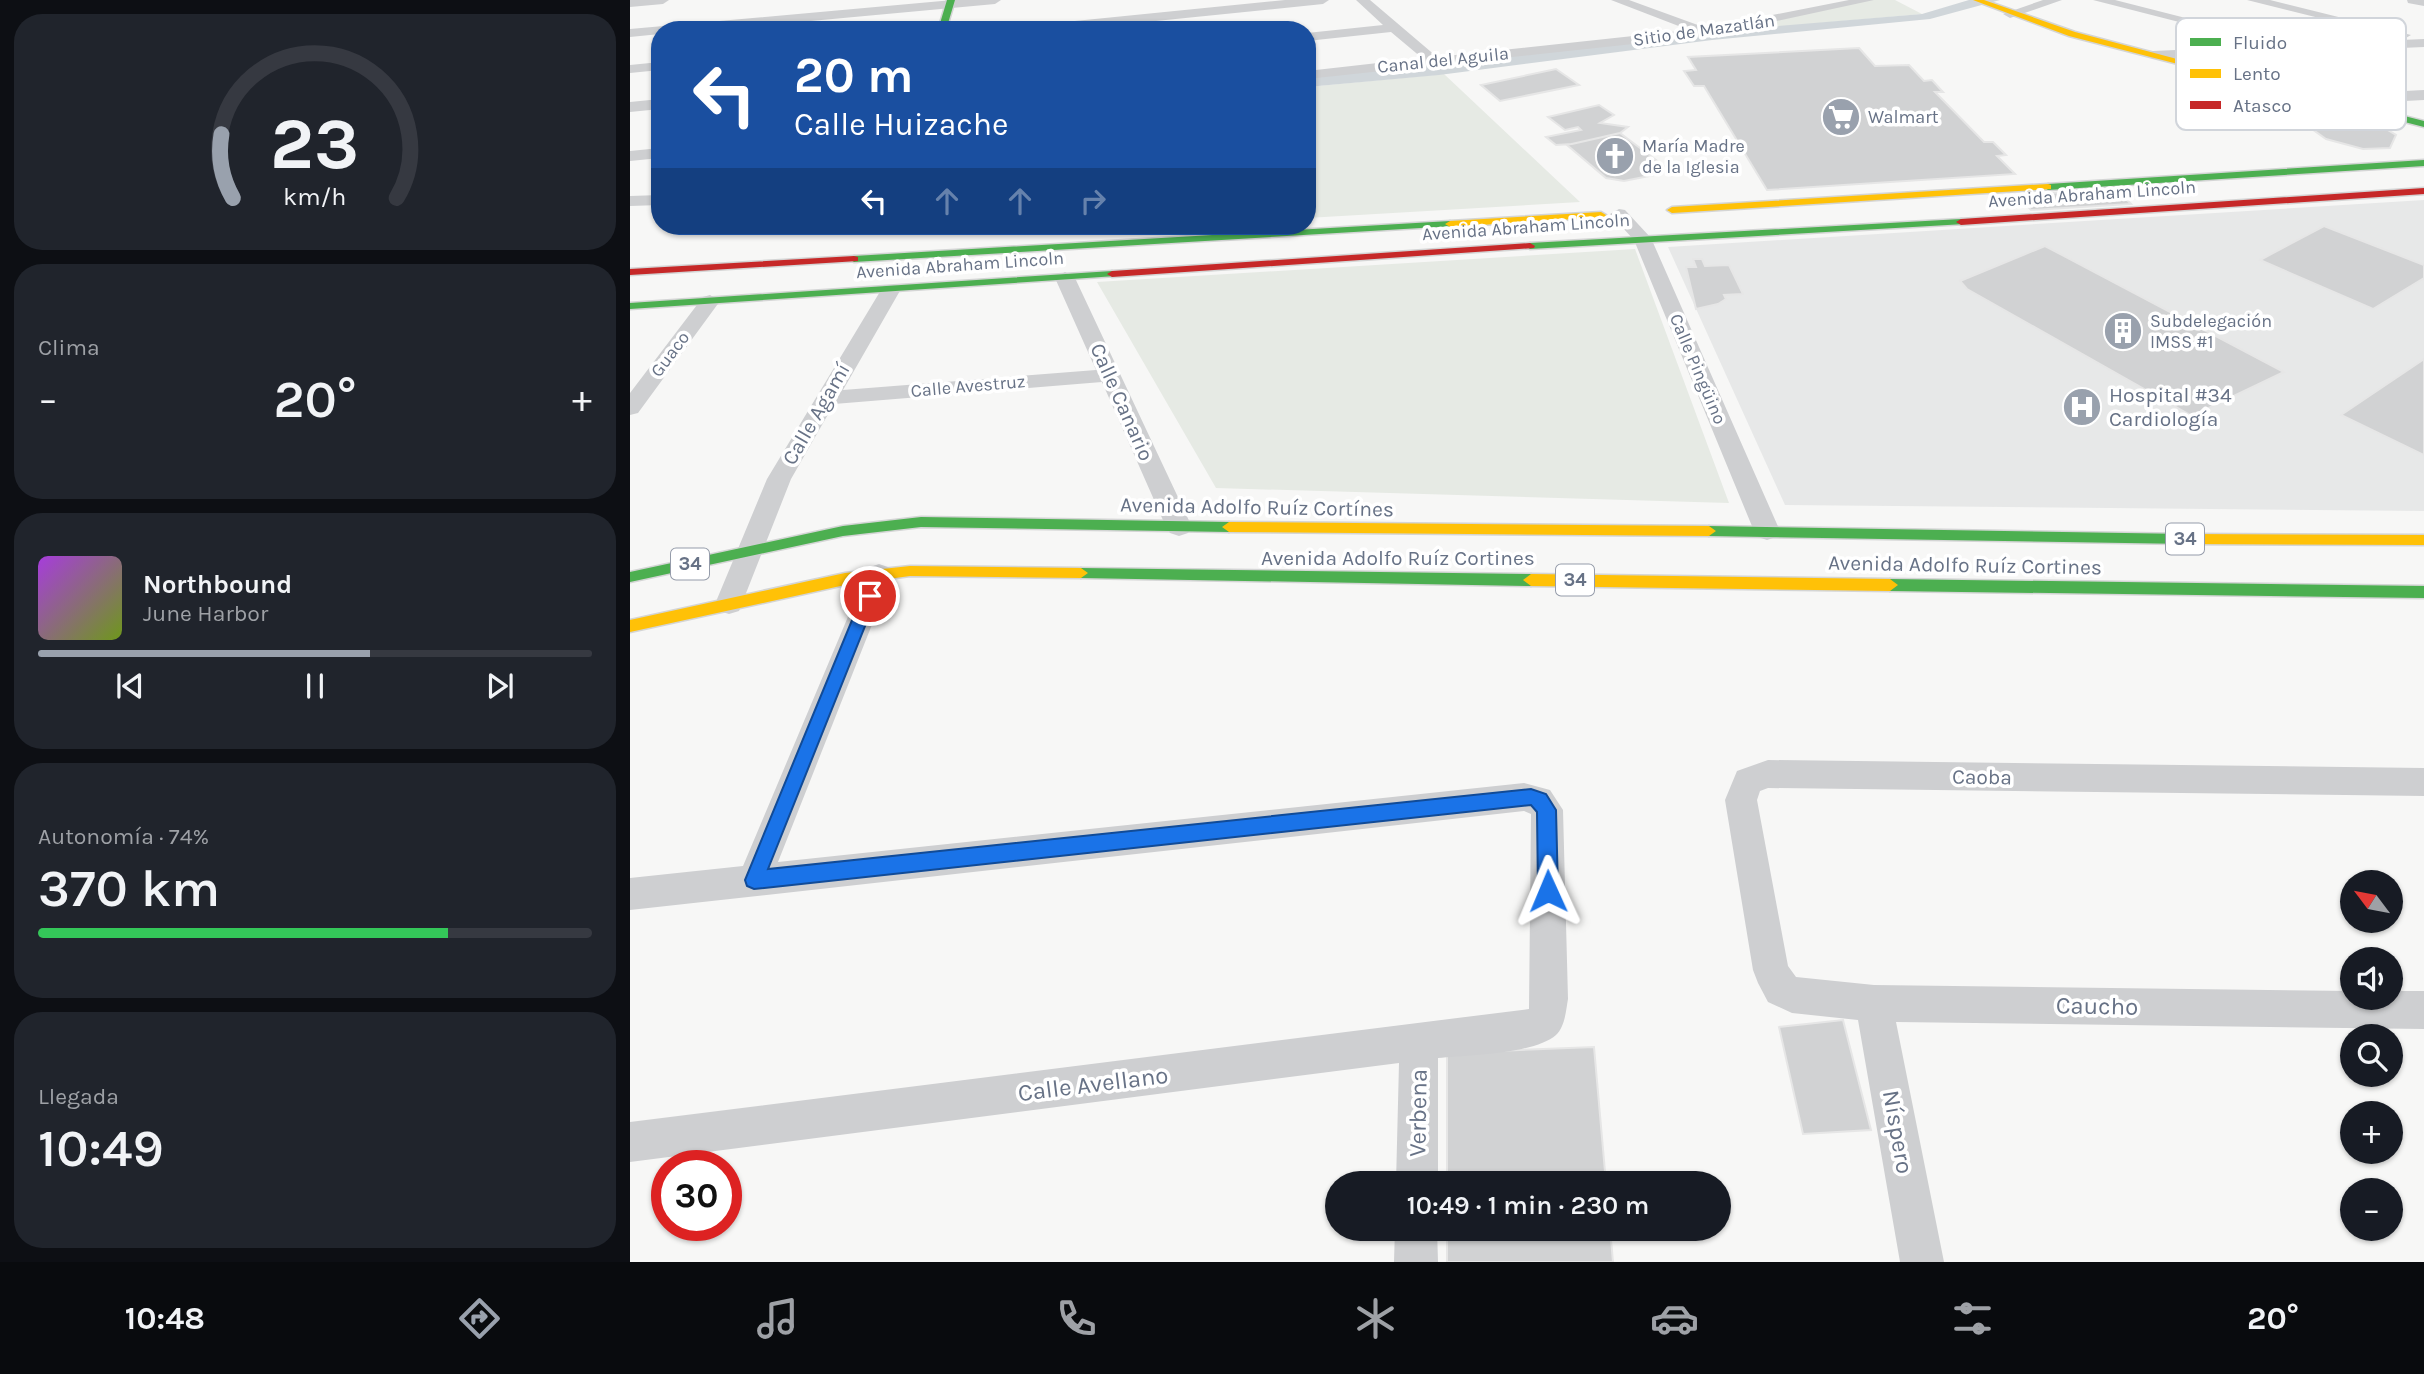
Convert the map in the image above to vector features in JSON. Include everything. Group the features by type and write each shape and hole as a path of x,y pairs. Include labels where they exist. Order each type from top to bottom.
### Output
{"main road":[{"path":"945,21 950,2"},
{"path":"1982,2 2072,34 2176,61"},
{"path":"2406,120 2424,124"},
{"path":"1316,232 2424,163"},
{"name":"Avenida Abraham Lincoln","path":"630,306 1642,238 2025,218 2424,191"},
{"path":"630,272 1257,235"},
{"name":"Calle Agamí","path":"891,289 899,236"},
{"name":"Avenida Adolfo Ruíz Cortínes","path":"749,551 843,531 921,522 1765,540"},
{"name":"Avenida Adolfo Ruíz Cortines","path":"1765,540 2424,540"},
{"name":"34","path":"630,576 749,551"},
{"path":"1578,580 1615,564"},
{"name":"Avenida Adolfo Ruíz Cortines","path":"630,625 879,573 946,571 2424,592"}],"street":[{"path":"630,3 663,0"},
{"path":"758,21 995,0"},
{"path":"1114,21 1323,0"},
{"path":"1362,0 1433,61"},
{"path":"1617,0 1707,32"},
{"path":"1822,0 1844,5"},
{"name":"Sitio de Mazatlán","path":"1579,46 1707,32 1868,0"},
{"path":"2010,14 2056,0"},
{"path":"2099,0 2176,18"},
{"path":"2253,0 2328,18"},
{"path":"2413,0 2424,2"},
{"path":"1316,36 1394,28"},
{"path":"630,33 651,31"},
{"path":"2406,37 2424,41"},
{"path":"2406,42 2424,41"},
{"name":"Canal del Aguila","path":"1316,74 1579,46"},
{"path":"2153,55 2176,54"},
{"path":"630,69 651,67"},
{"path":"2406,96 2424,95"},
{"path":"630,107 651,105"},
{"path":"630,142 651,140"},
{"path":"630,156 651,154"},
{"path":"630,201 651,200"},
{"name":"Calle Pingüino","path":"1619,214 1642,238 1765,540"},
{"name":"Calle Canario","path":"1065,278 1179,527"},
{"name":"Calle Agamí","path":"729,604 779,479 891,289"},
{"name":"Guaco","path":"630,408 710,300"},
{"name":"Calle Avestruz","path":"825,398 1110,375"},
{"path":"630,894 754,880 879,573"},
{"name":"Caoba","path":"1775,981 1741,800 1742,788 1755,776 2424,782"},
{"name":"Calle Avellano","path":"630,1142 1535,1027 1545,1020 1549,1011 1546,810 1539,800 1531,797 754,880"},
{"name":"Caucho","path":"1775,981 1792,995 1874,1003 2424,1010"},
{"name":"Níspero","path":"1874,1003 1922,1262"},
{"name":"Verbena","path":"1417,1171 1419,1043"},
{"path":"1416,1241 1416,1262"}],"shaded area":[{"path":"1868,0 1895,0 1922,14 1743,30 1735,27"},
{"path":"1969,0 2000,0 1930,19 1712,40 1439,75 1316,86 1316,74 1707,32 1922,14"},
{"path":"1444,74 1580,202 1316,217 1316,86"},
{"name":"Hospital #34 Cardiología","path":"2424,200 2424,511 1785,505 1668,247"},
{"path":"1635,249 1729,503 1216,488 1097,282"}],"building":[{"name":"Walmart","path":"1859,48 1875,66 1909,65 1924,81 1932,80 1943,92 1935,92 1984,142 1993,142 2006,155 1997,156 2015,174 1767,190 1704,86 1694,86 1684,71 1696,70 1688,57"},
{"path":"1556,69 1579,85 1500,101 1481,85"},
{"path":"1599,105 1614,115 1600,123 1628,127 1620,133 1572,144 1556,145 1546,137 1581,130 1578,127 1565,130 1548,117"},
{"path":"2313,130 2388,130 2396,135 2390,148 2363,149 2326,139"},
{"name":"María Madre de la Iglesia","path":"1620,133 1664,166 1659,174 1624,181 1606,178 1567,145"},
{"path":"2116,189 2131,204 2031,210 2018,195"},
{"path":"2324,226 2424,265 2424,278 2373,309 2260,260"},
{"name":"Subdelegación IMSS #1","path":"2045,246 2284,372 2192,416 1967,289 1960,281"},
{"path":"1693,259 1702,259 1705,266 1729,265 1743,294 1724,295 1726,299 1718,304 1696,309 1686,267 1696,267"},
{"path":"2424,359 2424,455 2341,415"},
{"path":"1843,1020 1871,1130 1803,1134 1779,1027"},
{"path":"1594,1047 1605,1171 1447,1171 1447,1053"},
{"path":"1447,1241 1611,1241 1613,1262 1447,1262"}],"traffic: fast":[{"path":"945,21 951,0"},
{"path":"2406,119 2424,124"},
{"path":"2048,187 2424,163"},
{"path":"1530,246 1961,222"},
{"path":"1316,232 1450,224"},
{"path":"854,259 1263,235"},
{"path":"630,306 1112,274"},
{"path":"630,577 843,531 921,522 1229,527"},
{"path":"1709,531 2187,539"},
{"path":"1081,573 1531,580"},
{"path":"1890,585 2424,592"}],"traffic: slow":[{"path":"1977,0 2072,34 2176,61"},
{"path":"1672,210 2048,187"},
{"path":"1450,224 1601,215"},
{"path":"1229,527 1709,531"},
{"path":"2187,539 2424,540"},
{"path":"630,626 845,579 910,571 1081,573"},
{"path":"1531,580 1890,585"}],"traffic: jam":[{"path":"1961,222 2424,191"},
{"path":"1112,274 1530,246"},
{"path":"630,272 854,259"}],"place":[{"name":"Walmart","path":"1841,117"},
{"name":"María Madre de la Iglesia","path":"1615,156"},
{"name":"Subdelegación IMSS #1","path":"2123,331"},
{"name":"Hospital #34 Cardiología","path":"2082,407"}],"route":[{"path":"870,596 754,880 1531,797 1544,804 1546,810 1548,891"}]}
